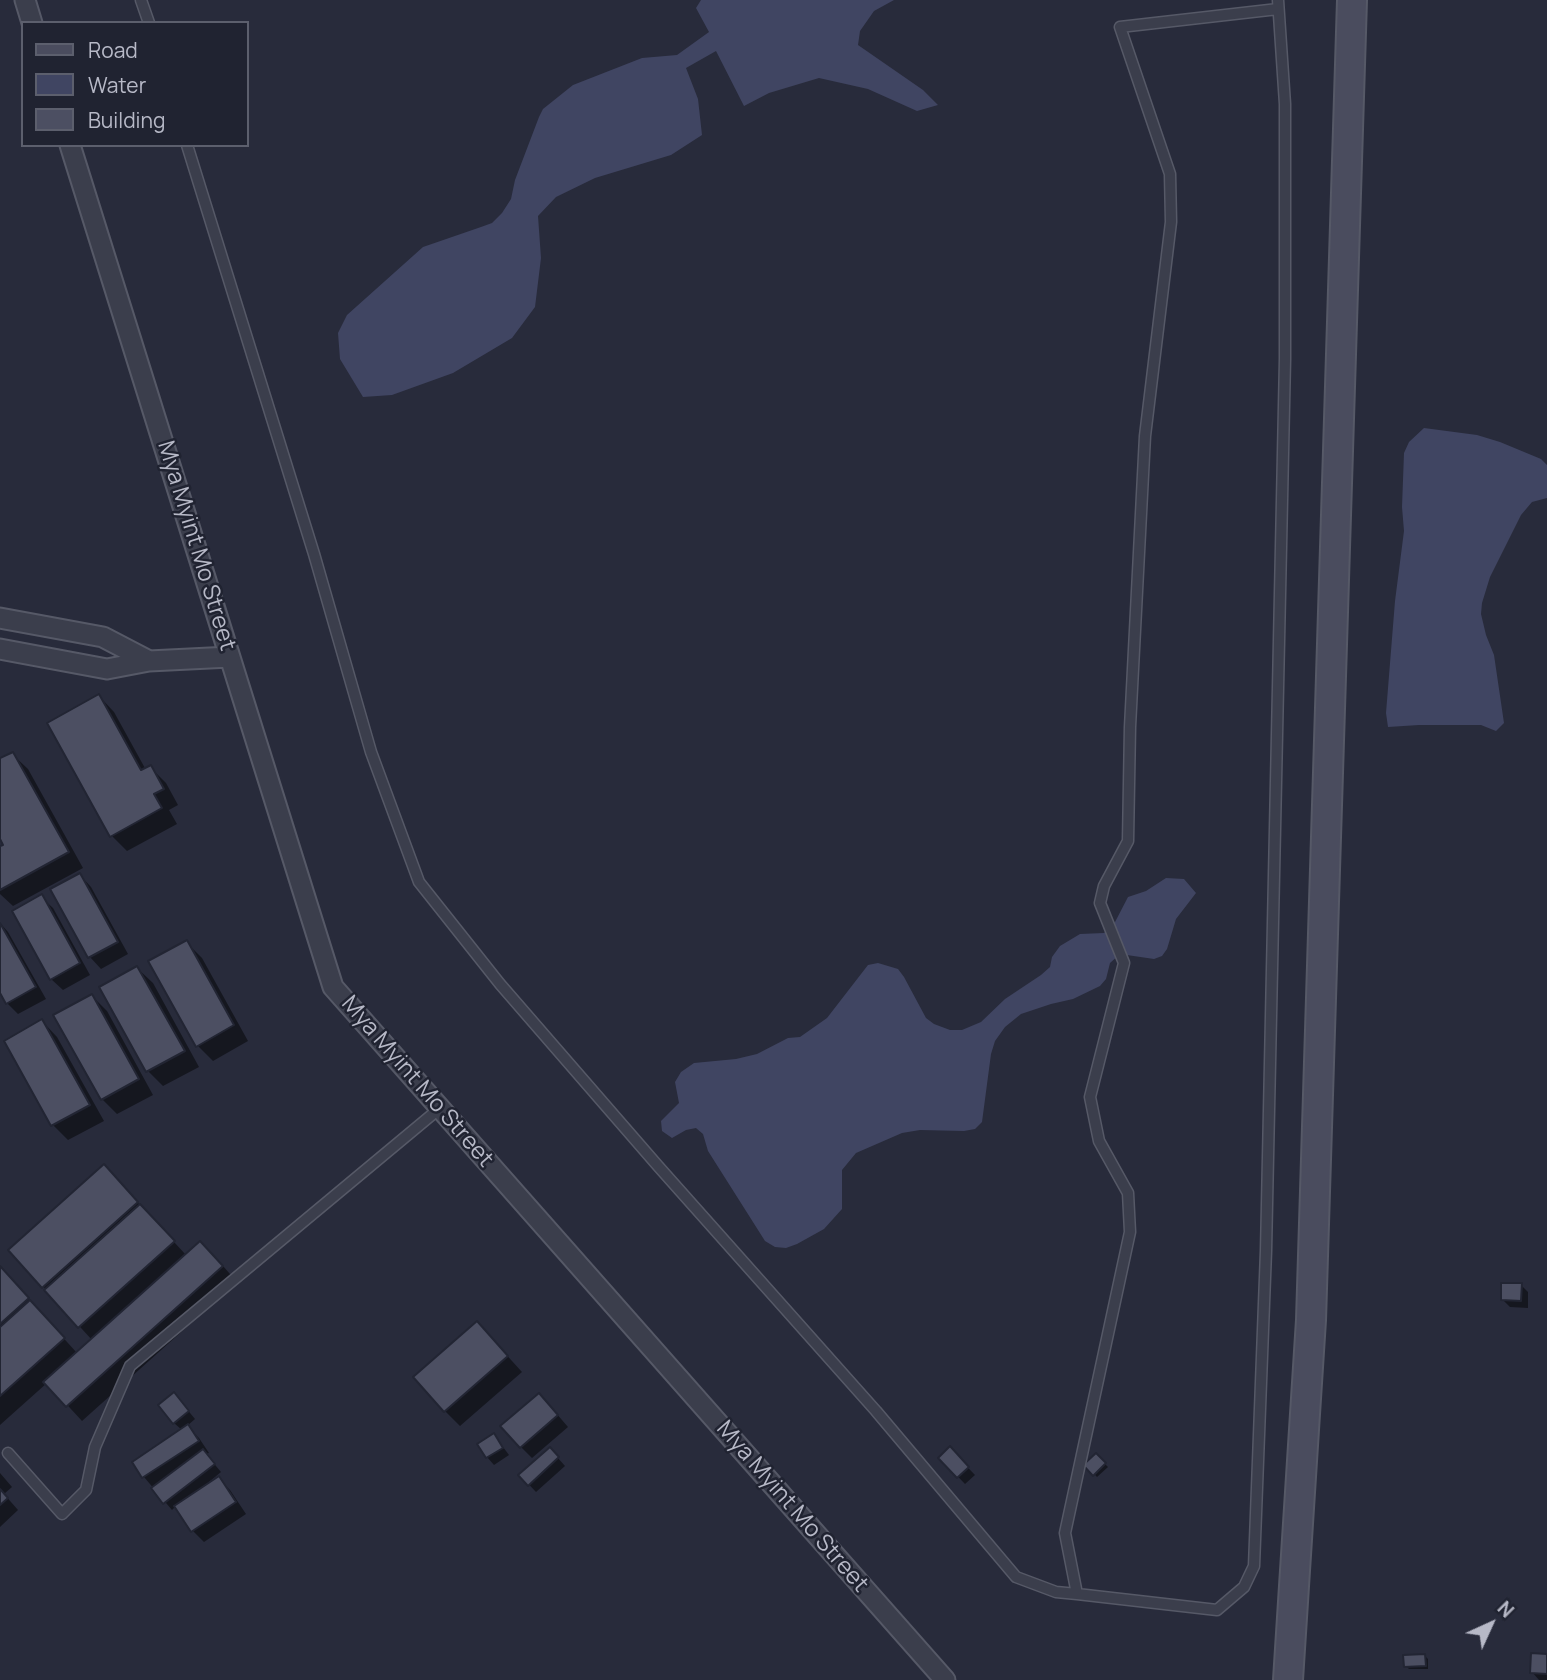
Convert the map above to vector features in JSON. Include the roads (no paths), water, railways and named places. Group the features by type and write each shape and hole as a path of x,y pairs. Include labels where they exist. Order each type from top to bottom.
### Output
{"main road":[{"path":"1288,1680 1311,1320 1352,0"}],"street":[{"path":"25,0 31,21"},
{"name":"Mya Myint Mo Street","path":"71,147 333,987 945,1680"},
{"path":"0,618 103,637 149,661"},
{"path":"0,649 107,669 149,661 230,657"}],"lane":[{"path":"141,0 148,21"},
{"path":"188,147 310,542 371,752 419,882 500,984 876,1411 1016,1577 1056,1592 1217,1610 1244,1587 1254,1566 1266,1251 1285,359 1286,104 1278,5 1120,27 1170,174 1171,222 1145,436 1130,727 1128,841 1104,886 1100,903 1125,963 1090,1097 1099,1141 1128,1193 1130,1232 1065,1533 1077,1594"},
{"path":"8,1453 62,1514 86,1490 95,1447 130,1366 440,1108"}],"water":[{"path":"701,0 894,0 874,11 860,31 858,45 923,90 938,105 917,111 868,89 819,78 769,93 744,106 716,51 686,68 698,99 702,135 671,155 595,178 556,197 538,216 541,258 535,307 512,338 453,373 392,395 363,397 340,359 338,333 347,315 423,247 492,223 502,213 511,199 515,180 543,109 573,85 642,58 677,55 709,32 696,8"},
{"path":"1424,428 1477,435 1541,459 1547,465 1547,498 1532,502 1521,515 1490,577 1482,603 1481,614 1494,655 1504,723 1496,731 1481,725 1388,727 1386,713 1395,601 1404,531 1404,453 1409,442"},
{"path":"1166,878 1184,879 1196,893 1176,919 1167,949 1162,956 1154,959 1120,954 1110,963 1106,979 1100,986 1073,999 1021,1014 1005,1027 995,1041 982,1122 975,1129 964,1131 920,1130 902,1133 856,1153 842,1170 842,1209 824,1229 797,1244 786,1248 775,1247 765,1241 708,1151 703,1134 696,1128 672,1138 662,1131 661,1121 679,1103 675,1082 681,1072 694,1063 757,1054 788,1038 800,1037 827,1018 868,965 878,963 898,969 926,1018 950,1030 962,1030 981,1022 1005,999 1041,975 1050,967 1052,957 1060,946 1080,934 1104,933 1114,924 1128,897 1146,891"}]}
